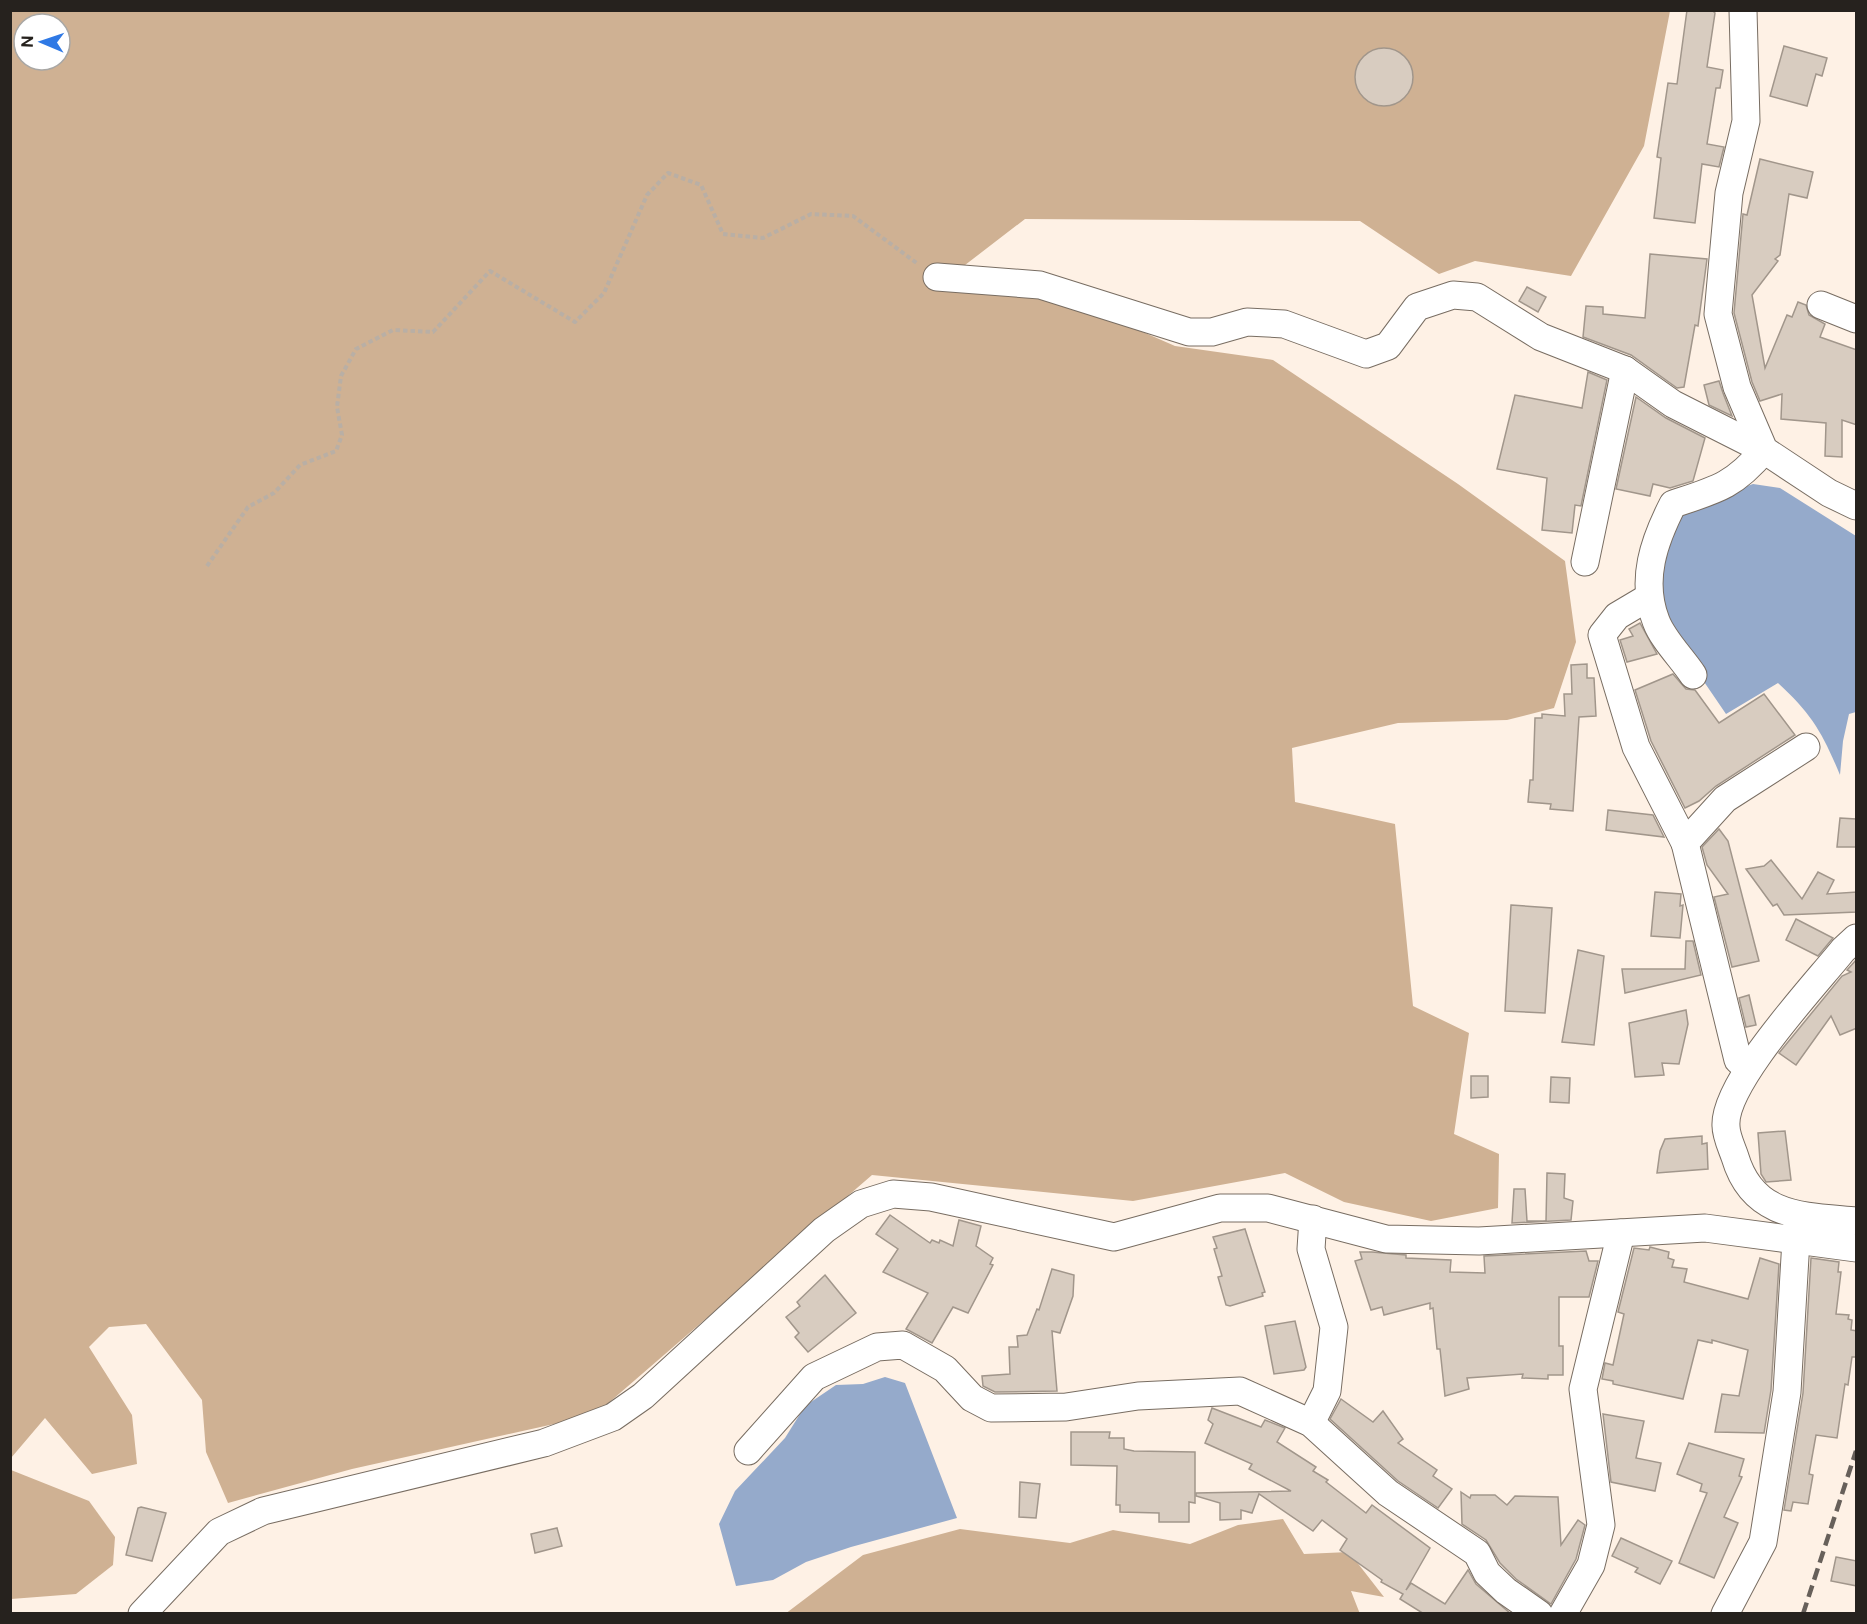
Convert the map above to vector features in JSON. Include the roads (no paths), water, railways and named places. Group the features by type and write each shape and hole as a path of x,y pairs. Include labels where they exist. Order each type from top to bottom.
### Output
{"street":[{"path":"1743,10 1746,121 1729,193 1718,314 1737,387 1764,450"},
{"path":"937,277 1040,285 1189,332 1212,332 1247,322 1284,324 1321,340 1366,354 1388,346 1417,307 1453,295 1477,297 1540,337 1625,370 1673,404 1764,450 1829,493 1857,506"},
{"path":"1821,305 1857,319"},
{"path":"1585,562 1625,370"},
{"path":"1694,675 1656,623 1649,597 1650,564 1657,536 1673,504 1727,484 1745,473 1764,450"},
{"path":"1649,597 1617,616 1602,634 1636,747 1686,843 1738,1060 1748,1069"},
{"path":"1686,843 1725,799 1806,747"},
{"path":"1857,938 1843,950 1748,1069 1730,1108 1725,1126 1746,1184 1766,1204 1797,1228 1857,1248"},
{"path":"142,1614 219,1532 263,1511 544,1443 613,1417 643,1396 824,1230 861,1204 893,1194 931,1197 1114,1237 1221,1208 1268,1208 1386,1239 1479,1241 1705,1228 1797,1228 1857,1221"},
{"path":"1311,1424 1327,1391 1334,1327 1311,1249 1313,1219"},
{"path":"1725,1614 1764,1542 1787,1392 1797,1228"},
{"path":"1563,1614 1592,1565 1601,1525 1583,1389 1621,1233"},
{"path":"748,1451 814,1377 877,1347 903,1345 945,1370 972,1398 991,1408 1066,1407 1138,1396 1240,1391 1311,1424 1388,1493 1477,1553 1487,1573 1506,1591 1539,1614"}],"water":[{"path":"1753,484 1780,488 1856,536 1856,712 1849,714 1843,741 1840,775 1815,725 1800,705 1778,683 1726,714 1668,629 1658,584 1678,510"},
{"path":"885,1377 905,1383 957,1518 851,1547 806,1562 773,1580 736,1586 719,1524 735,1491 785,1438 805,1406 836,1385 863,1384"}],"railway":[{"path":"1803,1614 1856,1451"}]}
